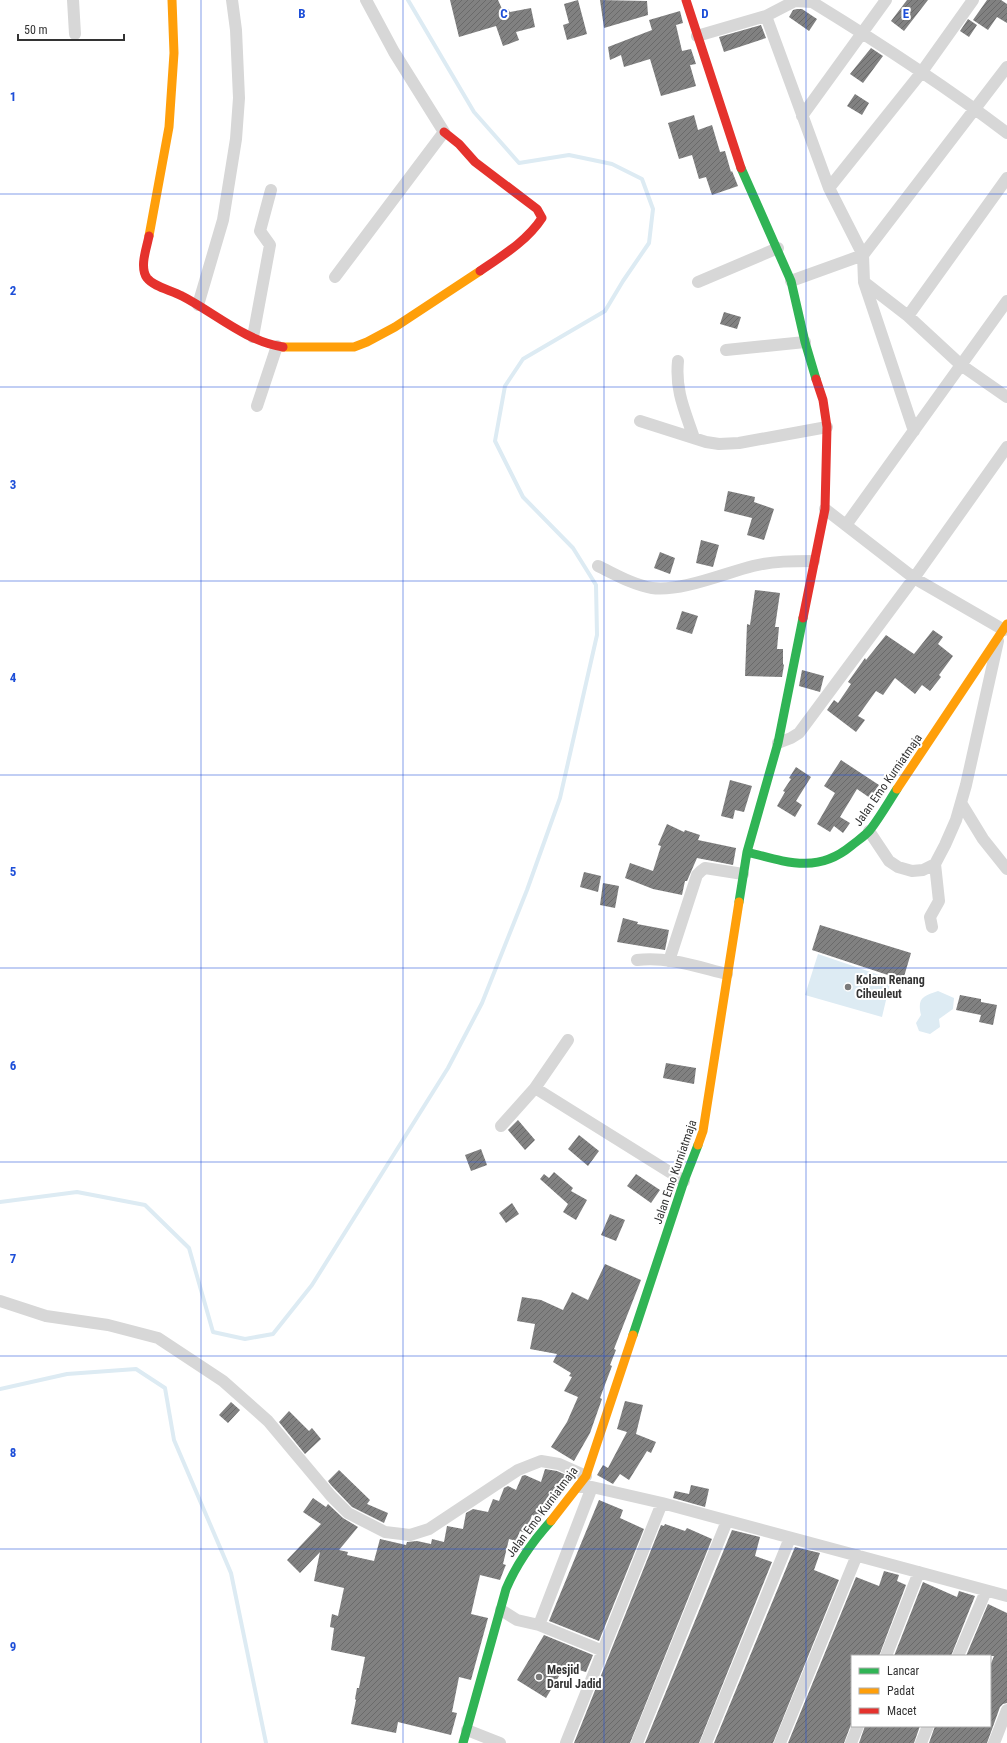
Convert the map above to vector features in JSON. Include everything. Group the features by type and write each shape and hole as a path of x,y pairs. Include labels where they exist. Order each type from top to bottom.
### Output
{"street":[{"path":"73,0 75,34"},
{"path":"172,0 174,53 169,127 143,269 146,277 153,283 198,305 253,337 277,346 336,348 354,347 367,342 395,326 522,242 539,224 542,216 537,209 475,162 460,144 444,132 394,52 366,0"},
{"path":"198,305 223,220 236,139 240,98 232,0"},
{"path":"686,0 742,170 791,280 804,342 823,400 827,427 825,509 778,743 747,852"},
{"path":"697,36 766,16 795,0 812,2 922,73 1007,133"},
{"path":"802,116 886,0"},
{"path":"829,188 922,73 973,0"},
{"path":"766,16 829,188 863,255 864,282 914,431"},
{"path":"791,280 863,255 976,110 1007,67"},
{"path":"336,277 444,132"},
{"path":"908,316 1007,178"},
{"path":"253,337 270,245 260,231 270,190"},
{"path":"698,282 778,248"},
{"path":"864,282 908,316 961,365 1007,397"},
{"path":"846,525 1007,301"},
{"path":"726,350 804,342"},
{"path":"257,406 277,346"},
{"path":"678,361 677,377 680,396 694,438"},
{"path":"640,422 713,443 739,443 827,427"},
{"path":"778,743 799,733 914,578 1007,447"},
{"path":"825,509 914,578 1003,631 961,803 945,845 935,864 939,899 930,917 932,927"},
{"path":"598,566 641,586 659,588 688,584 763,564 785,561 814,562"},
{"name":"Jalan Emo Kurniatmaja","path":"463,1743 501,1610 503,1596 513,1569 530,1545 579,1487 586,1476 684,1181 703,1131 747,852 806,864 824,862 852,845 869,831 1003,631"},
{"path":"961,803 983,839 1007,869"},
{"path":"869,831 889,861 898,867 912,871 922,870 935,864"},
{"path":"669,961 701,871 706,868 743,874"},
{"path":"637,960 649,958 669,961 727,974"},
{"path":"502,1126 535,1088 568,1040"},
{"path":"535,1088 684,1181"},
{"path":"0,1301 46,1316 108,1325 144,1333 169,1344 223,1381 268,1421 327,1491 348,1513 385,1532 410,1535 429,1529 518,1470 541,1461 559,1464 586,1476"},
{"path":"579,1487 592,1487 662,1503 1007,1596"},
{"path":"539,1625 592,1487"},
{"path":"566,1743 662,1503"},
{"path":"637,1743 727,1521"},
{"path":"706,1743 790,1538"},
{"path":"780,1743 857,1555"},
{"path":"886,1655 919,1572"},
{"path":"958,1655 986,1591"},
{"path":"501,1610 517,1620 539,1625 603,1651"},
{"path":"994,1743 1007,1710"},
{"path":"851,1743 858,1727"},
{"path":"921,1743 928,1727"},
{"path":"467,1730 500,1743"}],"shaded area":[{"name":"Kolam Renang Ciheuleut","path":"818,954 891,979 882,1017 805,995"},
{"path":"938,991 954,998 953,1009 939,1019 940,1027 930,1034 919,1031 916,1023 921,1015 920,1005 922,998 928,994"}],"building":[{"path":"450,0 498,0 503,11 508,9 510,12 531,8 535,27 516,32 519,40 503,46 496,26 459,37"},
{"path":"578,0 587,34 567,40 563,25 569,23 564,4"},
{"path":"600,0 647,1 648,15 604,28"},
{"path":"907,0 928,0 904,31 891,21"},
{"path":"987,0 1001,0 1007,4 1007,23 997,17 988,30 973,20"},
{"path":"802,9 817,19 809,31 789,17 793,10"},
{"path":"680,11 683,23 676,25 682,51 691,49 696,64 690,65 696,86 661,96 650,59 624,67 621,55 610,60 608,47 652,30 649,20"},
{"path":"968,19 977,25 969,37 960,31"},
{"path":"761,25 766,38 724,52 719,37"},
{"path":"871,48 883,56 863,83 850,74"},
{"path":"855,94 869,103 862,115 847,106"},
{"path":"694,115 698,130 712,125 720,152 725,151 731,172 732,171 738,186 712,195 706,177 699,179 692,155 679,159 668,123"},
{"path":"724,312 741,317 737,329 720,324"},
{"path":"728,491 755,497 754,502 774,509 764,540 747,535 752,518 724,511"},
{"path":"701,540 719,545 713,567 696,563"},
{"path":"660,552 675,558 670,574 654,568"},
{"path":"755,590 780,593 775,627 779,627 777,649 783,649 784,665 782,677 745,676 747,624 750,625"},
{"path":"682,611 698,616 692,634 676,629"},
{"path":"933,630 943,637 938,644 953,656 939,675 941,677 930,691 922,685 915,694 895,678 883,695 876,691 858,716 865,720 856,732 827,710 834,700 838,703 851,684 848,682 865,658 866,660 886,635 914,654"},
{"path":"802,670 824,676 820,692 799,686"},
{"path":"841,760 879,785 870,798 857,789 840,817 850,823 843,833 834,826 830,832 817,824 835,793 824,786"},
{"path":"796,767 811,777 796,801 802,805 795,817 777,806 785,792 783,791 791,779 789,778"},
{"path":"730,780 752,786 744,812 735,810 733,819 721,816"},
{"path":"667,824 684,832 685,830 700,835 698,840 736,848 733,865 697,858 687,881 685,881 682,895 653,889 625,878 630,863 653,871 661,846 658,845"},
{"path":"584,872 601,876 598,892 580,887"},
{"path":"603,883 619,886 615,908 600,905"},
{"path":"623,918 638,922 637,924 669,930 665,950 617,942"},
{"path":"820,925 911,953 903,980 812,950"},
{"path":"960,995 981,999 981,1002 997,1005 993,1025 979,1022 981,1015 956,1010"},
{"path":"666,1063 696,1068 694,1084 663,1078"},
{"path":"518,1120 535,1140 525,1150 508,1130"},
{"path":"579,1135 599,1151 588,1166 568,1149"},
{"path":"481,1149 487,1165 471,1171 465,1155"},
{"path":"554,1172 573,1188 571,1191 587,1200 576,1220 563,1212 568,1204 540,1179 544,1174 549,1178"},
{"path":"636,1174 660,1190 651,1203 627,1186"},
{"path":"512,1203 519,1214 506,1223 499,1213"},
{"path":"610,1214 625,1220 616,1241 601,1235"},
{"path":"605,1264 641,1280 614,1349 616,1350 610,1365 612,1366 600,1398 602,1399 590,1433 574,1461 551,1447 567,1422 578,1397 564,1391 572,1377 569,1376 571,1373 553,1362 557,1354 530,1349 535,1324 517,1321 522,1297 541,1300 563,1310 572,1292 588,1300"},
{"path":"625,1401 643,1405 636,1434 656,1442 651,1453 647,1451 629,1480 620,1474 613,1484 597,1475 603,1465 608,1468 627,1432 617,1429"},
{"path":"231,1402 240,1410 228,1423 219,1415"},
{"path":"289,1411 309,1431 312,1428 321,1439 305,1454 279,1422"},
{"path":"545,1469 557,1471 573,1478 563,1491 558,1489 549,1508 540,1518 532,1515 526,1533 520,1531 516,1541 509,1539 503,1564 506,1565 500,1580 480,1575 471,1614 488,1618 471,1680 459,1677 452,1712 457,1713 451,1735 398,1722 396,1733 351,1724 357,1688 359,1688 365,1657 331,1650 334,1628 330,1627 332,1614 338,1616 344,1588 314,1581 320,1552 300,1573 287,1560 321,1524 303,1512 313,1498 326,1507 328,1504 343,1518 358,1527 339,1550 348,1552 347,1555 374,1561 380,1539 406,1545 407,1542 417,1541 431,1544 432,1539 444,1542 447,1526 463,1529 466,1513 473,1509 488,1512 493,1499 499,1501 504,1488 508,1486 516,1490 522,1476 525,1475 541,1482"},
{"path":"339,1470 370,1500 367,1504 388,1513 384,1523 352,1507 331,1485 328,1481"},
{"path":"691,1485 709,1489 705,1507 673,1498 675,1491 689,1494"},
{"path":"599,1500 623,1510 620,1518 644,1529 599,1641 549,1621"},
{"path":"665,1524 685,1531 687,1528 712,1539 630,1743 574,1743 661,1525 664,1526"},
{"path":"732,1530 760,1537 755,1556 772,1562 699,1743 645,1743"},
{"path":"795,1547 820,1553 814,1570 839,1580 773,1743 714,1743"},
{"path":"884,1571 899,1575 897,1581 906,1585 879,1655 851,1655 851,1725 844,1743 788,1743 856,1577 879,1586"},
{"path":"923,1582 957,1597 959,1591 975,1596 951,1655 894,1655"},
{"path":"988,1604 1007,1613 1007,1703 1000,1707 987,1743 929,1743 935,1727 991,1727 991,1664 994,1656 966,1655"},
{"path":"544,1635 593,1655 586,1672 565,1666 546,1698 517,1680"},
{"path":"865,1727 920,1727 914,1743 859,1743"}],"waterway":[{"path":"0,1202 77,1192 145,1205 189,1248 213,1332 245,1339 273,1334 312,1285 448,1068 482,1003 527,890 560,798 597,635 596,585 573,548 523,497 495,441 505,386 523,359 605,311 649,243 653,209 642,179 612,164 569,155 519,163 474,112 408,0"},
{"path":"0,1389 67,1374 136,1369 165,1388 174,1440 231,1573 266,1743"}],"traffic: fast":[{"path":"741,168 791,281 805,342 816,379"},
{"path":"747,852 778,743 803,618"},
{"path":"739,902 747,852 788,862 801,863 813,863 838,855 868,832 897,789"},
{"path":"633,1335 684,1181 698,1145"},
{"path":"463,1743 506,1589 515,1570 526,1553 551,1521"}],"traffic: slow":[{"path":"149,236 169,127 174,53 172,0"},
{"path":"283,347 354,347 367,342 395,327 480,271"},
{"path":"897,789 1007,624"},
{"path":"698,1145 703,1131 739,902"},
{"path":"551,1521 586,1476 633,1335"}],"traffic: jam":[{"path":"686,0 741,168"},
{"path":"444,132 459,144 475,162 537,209 542,218 522,241 480,271"},
{"path":"149,236 144,257 144,268 147,278 150,281 182,296 243,333 269,344 283,347"},
{"path":"803,618 825,509 827,427 823,400 816,379"}],"place":[{"name":"Kolam Renang Ciheuleut","path":"848,987"},
{"name":"Mesjid Darul Jadid","path":"539,1677"}]}
